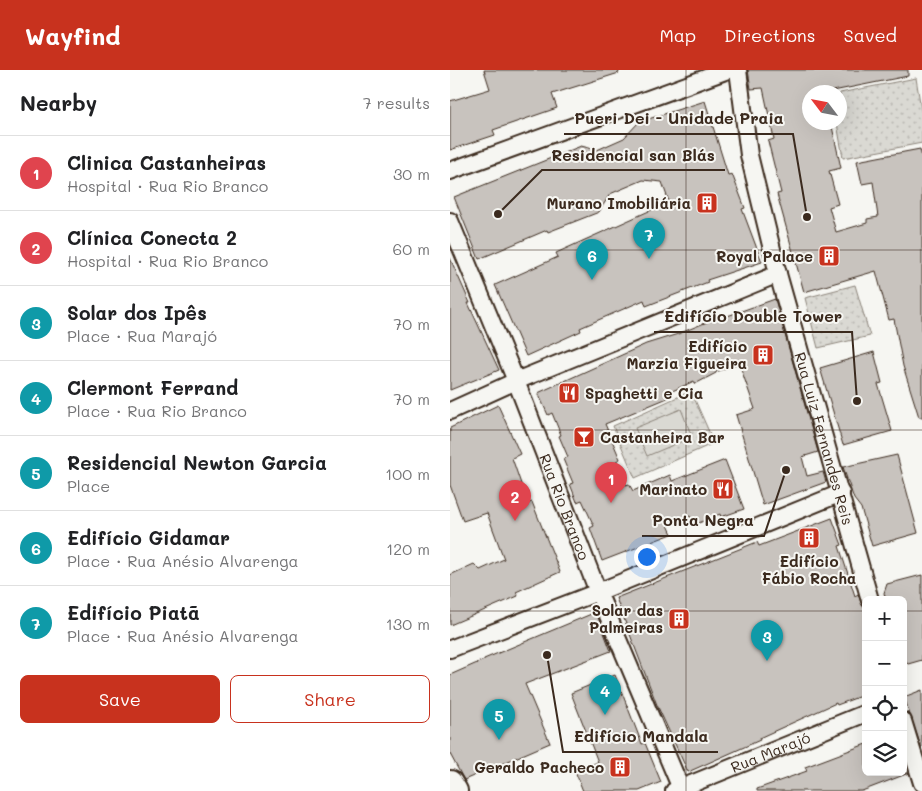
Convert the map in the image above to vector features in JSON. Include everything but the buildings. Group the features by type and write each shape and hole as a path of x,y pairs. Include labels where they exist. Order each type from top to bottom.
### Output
{"street":[{"path":"450,171 728,70"},
{"name":"Rua Luiz Fernandes Reis","path":"738,70 749,155 778,274 869,596"},
{"name":"Rua Rio Branco","path":"450,221 679,790"},
{"path":"450,411 516,381 778,274"},
{"path":"450,649 598,592 841,493"},
{"name":"Rua Marajó","path":"679,790 862,715"},
{"path":"906,731 922,783"},
{"path":"450,783 455,791"}],"shaded area":[{"path":"916,78 922,115 922,143 843,158 838,130 847,130 847,92"},
{"path":"855,285 870,336 818,348 805,298"},
{"path":"691,391 714,443 635,478 613,426"},
{"path":"681,409 692,437 647,456 635,428"}],"place":[{"name":"Murano Imobiliária","path":"707,203"},
{"name":"Residencial san Blás","path":"498,214"},
{"name":"Pueri Dei - Unidade Praia","path":"807,217"},
{"name":"Royal Palace","path":"829,256"},
{"name":"Edifício Piatã","path":"649,259"},
{"name":"Edifício Gidamar","path":"592,280"},
{"name":"Edifício Marzia Figueira","path":"763,355"},
{"name":"Spaghetti e Cia","path":"569,393"},
{"name":"Edifício Double Tower","path":"857,401"},
{"name":"Castanheira Bar","path":"584,437"},
{"name":"Ponta Negra","path":"786,470"},
{"name":"Marinato","path":"723,489"},
{"name":"Clinica Castanheiras","path":"611,503"},
{"name":"Clínica Conecta 2","path":"515,521"},
{"name":"Edifício Fábio Rocha","path":"809,538"},
{"name":"Solar das Palmeiras","path":"679,619"},
{"name":"Edifício Mandala","path":"547,655"},
{"name":"Solar dos Ipês","path":"767,661"},
{"name":"Clermont Ferrand","path":"605,715"},
{"name":"Residencial Newton Garcia","path":"499,740"},
{"name":"Geraldo Pacheco","path":"620,767"}]}
